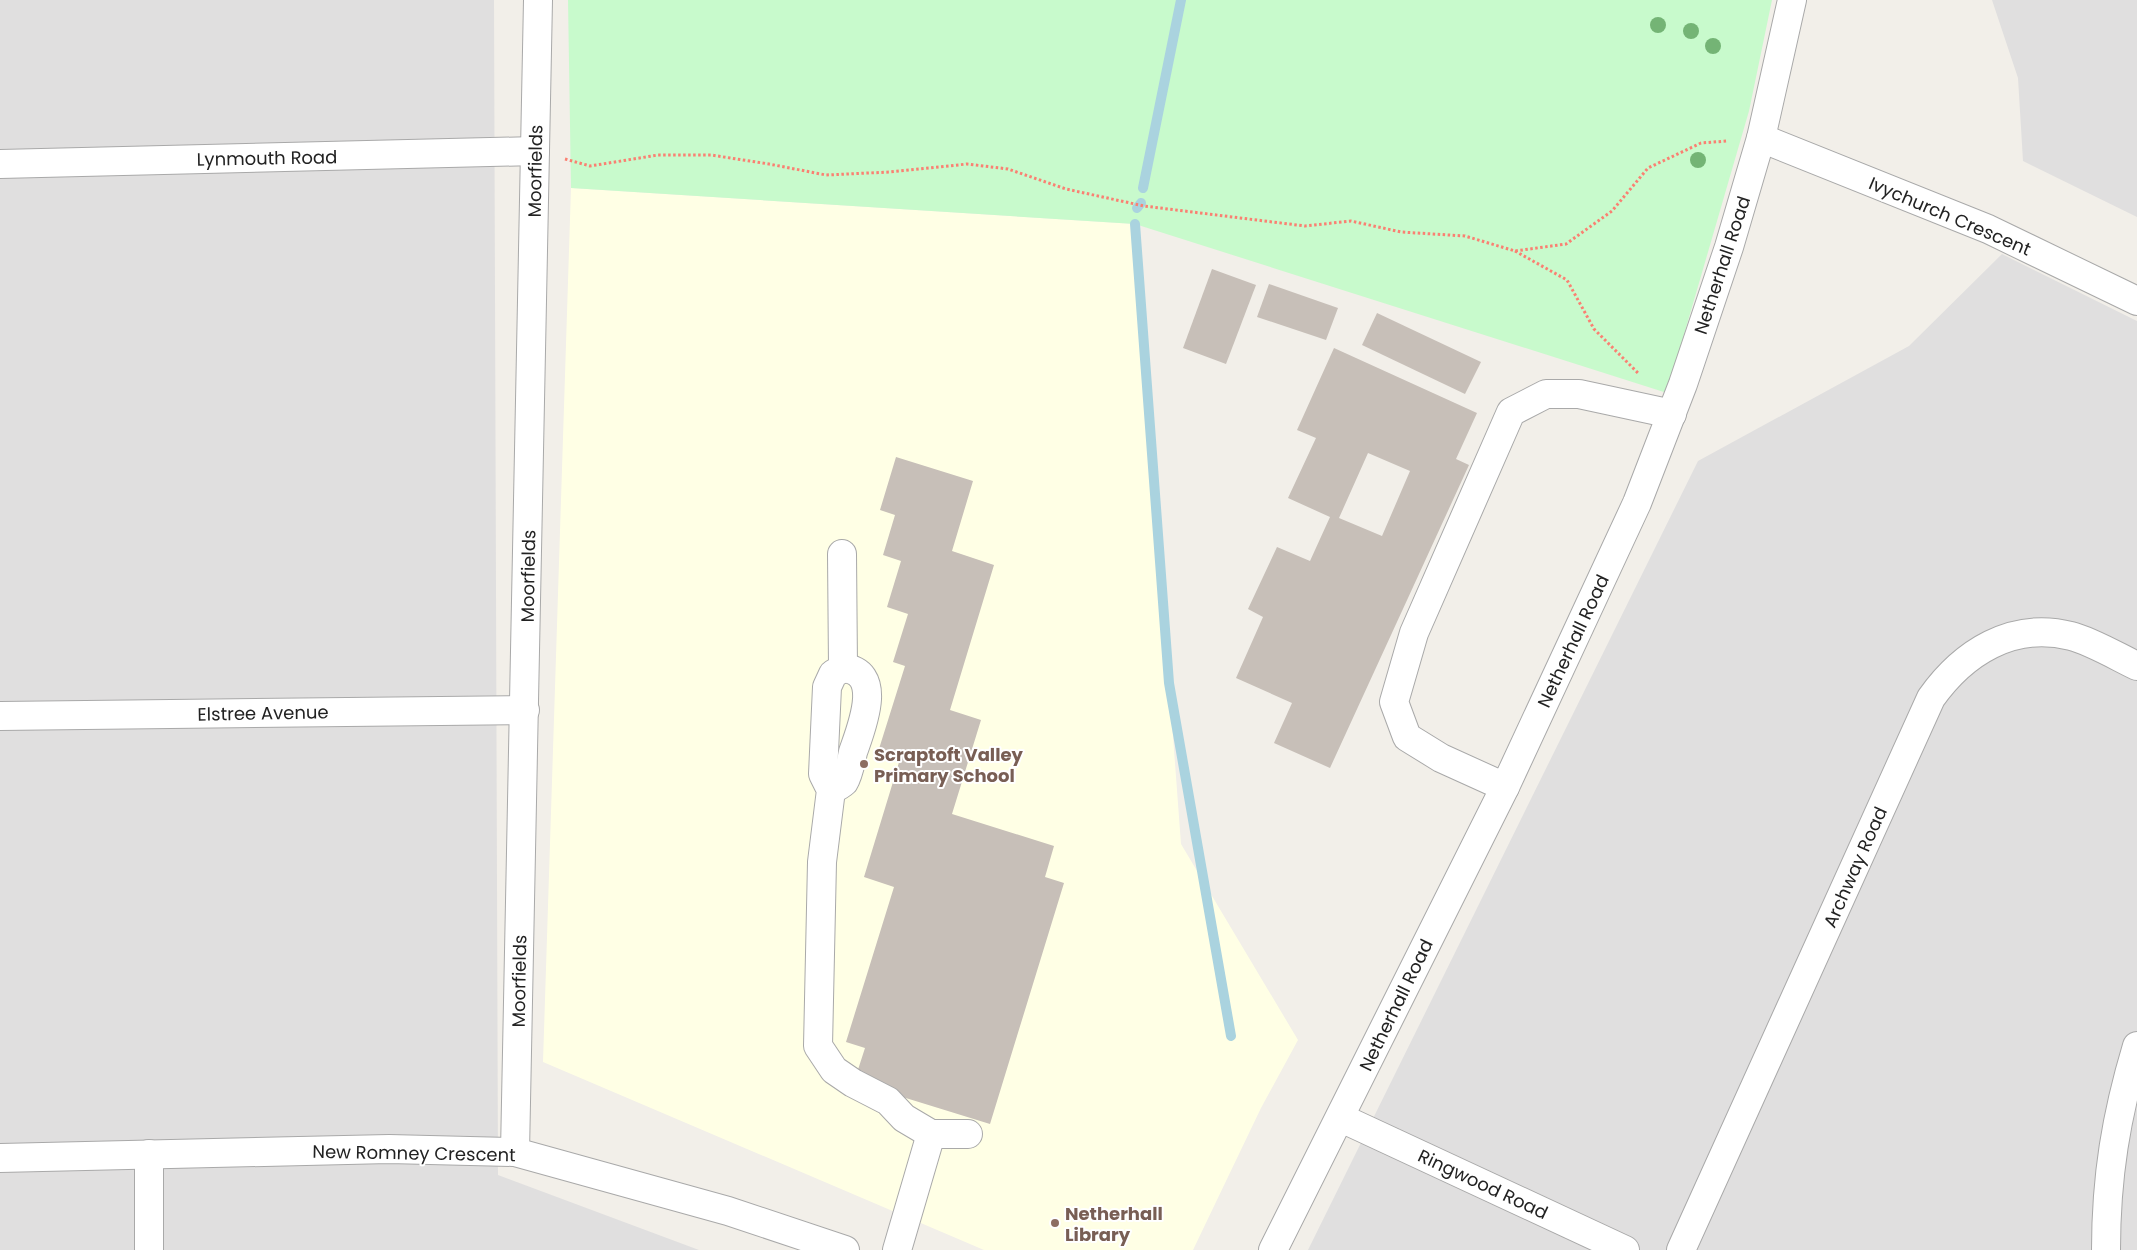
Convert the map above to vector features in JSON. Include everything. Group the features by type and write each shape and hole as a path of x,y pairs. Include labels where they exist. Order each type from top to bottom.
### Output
{"street":[{"name":"Moorfields","path":"515,1152 538,0"},
{"name":"Netherhall Road","path":"1273,1250 1505,787 1637,503 1683,384 1729,247 1760,138 1792,0"},
{"name":"Ivychurch Crescent","path":"1760,138 1988,228 2137,301"},
{"name":"Lynmouth Road","path":"0,164 535,151"},
{"path":"1505,787 1441,758 1407,737 1394,702 1414,633 1512,412 1546,394 1579,394 1672,414"},
{"path":"842,554 844,668"},
{"name":"Archway Road","path":"1681,1250 1931,698 1946,678 1964,661 1984,647 2007,638 2029,634 2051,633 2072,636 2137,666"},
{"path":"831,790 844,782 866,713 865,683 861,675 851,668 844,668 833,674 827,687 823,774 831,790 822,862 818,1046 828,1063 844,1078 888,1100 904,1118 931,1134 968,1134"},
{"name":"Elstree Avenue","path":"0,716 525,710"},
{"path":"2106,1250 2106,1205 2112,1147 2124,1090 2137,1046"},
{"name":"Ringwood Road","path":"1340,1118 1624,1250"},
{"path":"896,1250 931,1134"},
{"name":"New Romney Crescent","path":"0,1158 389,1149 515,1152 728,1211 845,1250"},
{"path":"149,1154 149,1250"}],"path":[{"path":"1515,251 1566,244 1612,211 1648,168 1701,143 1760,138"},
{"path":"535,151 590,166 658,155 711,155 769,164 826,176 967,164 1008,169 1066,189 1144,206 1304,226 1351,221 1401,232 1465,236 1515,251 1567,280 1594,329 1639,374 1677,389 1683,384"}],"shaded area":[{"path":"0,0 494,0 498,1175 699,1250 0,1250"},
{"path":"1992,0 2137,0 2137,217 2023,161 2018,78"},
{"name":"Scraptoft Valley Primary School","path":"571,188 1135,224 1181,844 1298,1040 1261,1108 1193,1250 984,1250 543,1062"},
{"path":"2002,254 2137,321 2137,1250 1308,1250 1698,461 1909,346"}],"green space":[{"path":"568,0 1772,0 1749,111 1667,393 1135,224 571,188"}],"building":[{"path":"1212,269 1256,285 1226,364 1183,348"},
{"path":"1269,284 1338,308 1326,340 1257,317"},
{"path":"1377,313 1481,362 1465,394 1362,345"},
{"path":"1334,348 1477,413 1456,459 1469,465 1330,768 1274,743 1292,703 1236,678 1263,617 1248,609 1277,547 1310,561 1330,517 1288,498 1316,438 1297,430","holes":["1368,453 1410,471 1382,536 1339,518"]},
{"path":"896,457 973,481 952,551 994,565 950,710 981,720 952,814 1054,846 1045,877 1064,883 990,1124 854,1082 865,1048 846,1042 894,887 864,877 900,759 878,752 905,666 893,662 908,614 887,607 901,561 883,555 895,515 880,510"}],"waterway":[{"path":"1143,188 1181,0"},
{"path":"1137,208 1141,203"},
{"path":"1135,224 1169,683 1231,1036"}],"place":[{"name":"Scraptoft Valley Primary School","path":"864,764"},
{"name":"Netherhall Library","path":"1055,1223"}]}
